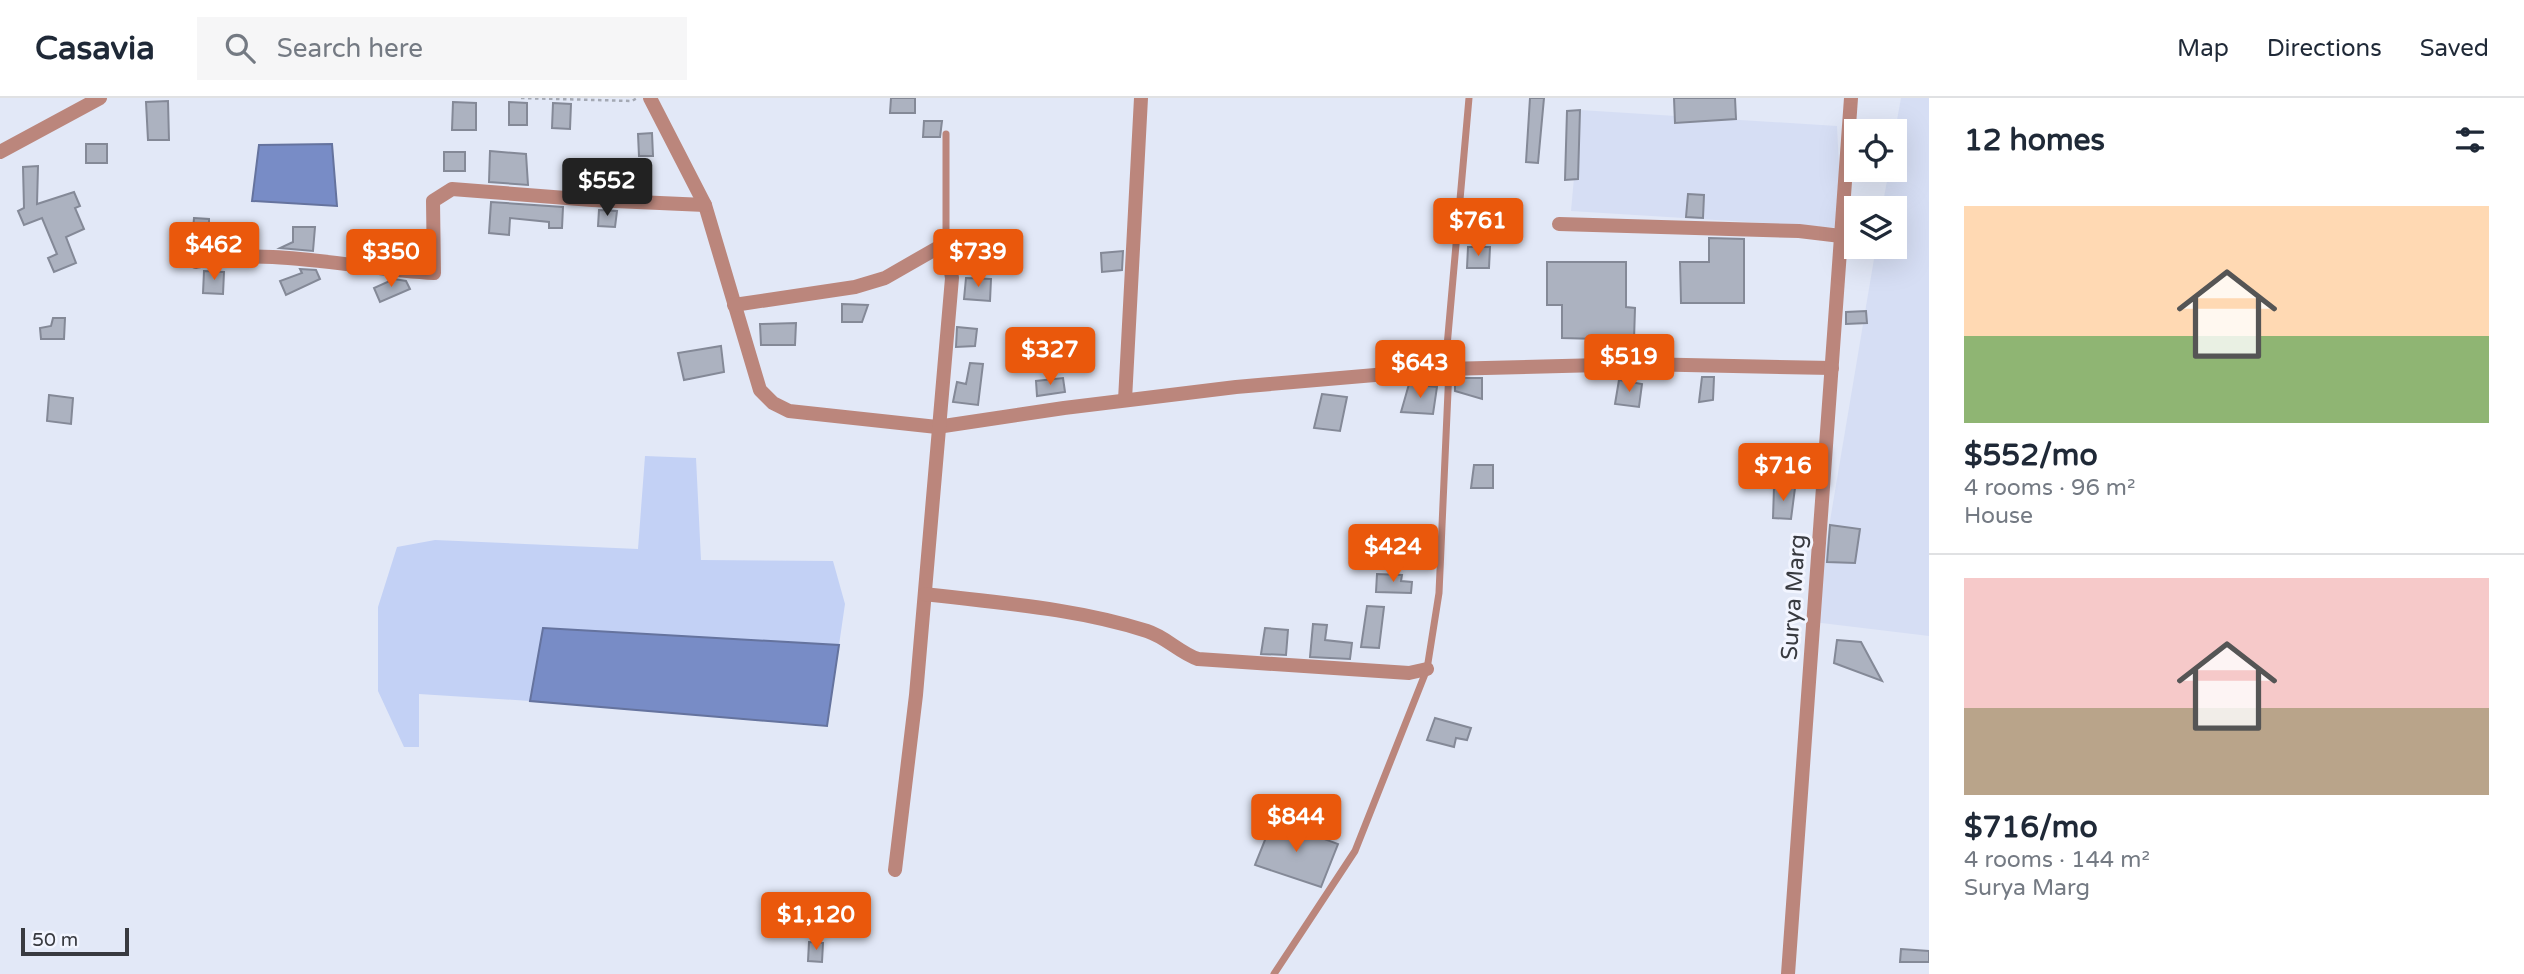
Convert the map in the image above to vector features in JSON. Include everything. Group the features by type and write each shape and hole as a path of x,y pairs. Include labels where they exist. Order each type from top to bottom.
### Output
{"street":[{"path":"0,152 100,98"},
{"path":"650,98 705,205 760,390 773,403 789,411 937,427 1125,400 1447,369 1639,364 1832,368"},
{"path":"1125,400 1141,98"},
{"name":"Surya Marg","path":"1788,974 1851,98"},
{"path":"196,262 218,257 434,273 433,201 452,189 592,200 705,205"},
{"path":"1559,224 1799,231 1841,236"},
{"path":"734,305 855,287 885,278 946,243 951,278 925,594 895,870"},
{"path":"925,594 1056,609 1149,631 1175,645 1187,656 1198,659 1409,673 1427,669"}],"lane":[{"path":"1273,974 1355,851 1427,669 1439,593 1447,369 1469,98"},
{"path":"946,134 946,243"}],"path":[{"path":"521,98 632,101 636,98"}],"shaded area":[{"path":"1901,98 1929,98 1929,636 1813,622 1874,259 1907,259 1907,196 1884,196 1887,182 1907,182 1907,119 1897,119"},
{"path":"1580,110 1837,126 1842,228 1571,211"},
{"path":"645,456 696,458 701,560 833,561 845,604 839,645 543,628 530,701 419,694 419,747 404,747 378,691 378,607 397,547 435,540 638,549"}],"water":[{"path":"332,144 337,206 252,201 259,145"},
{"path":"543,628 839,645 827,726 530,701"}],"building":[{"path":"891,98 915,98 915,113 890,113"},
{"path":"1530,98 1544,98 1538,163 1526,162"},
{"path":"1674,98 1735,98 1736,119 1675,123"},
{"path":"168,101 169,140 148,140 146,102"},
{"path":"453,102 476,103 476,130 452,130"},
{"path":"509,102 527,103 527,125 509,125"},
{"path":"553,103 571,104 570,129 552,128"},
{"path":"1580,110 1578,179 1565,180 1567,111"},
{"path":"924,121 942,121 940,137 923,137"},
{"path":"652,133 653,156 639,156 638,134"},
{"path":"86,144 107,144 107,163 86,163"},
{"path":"490,151 526,154 528,185 489,182"},
{"path":"444,152 465,152 465,171 444,171"},
{"path":"38,166 37,204 74,192 80,206 75,208 84,229 66,237 76,263 54,272 48,258 57,254 42,218 24,225 18,211 24,208 23,167"},
{"path":"1688,194 1704,195 1703,218 1686,217"},
{"path":"491,202 563,207 562,228 549,228 549,222 510,218 509,235 489,233"},
{"path":"599,210 617,211 615,227 598,226"},
{"path":"194,218 209,219 209,232 225,232 225,246 191,251"},
{"path":"293,227 315,227 313,251 280,248 293,242"},
{"path":"225,232 240,232 242,245 231,246"},
{"path":"401,237 402,255 381,255 381,238"},
{"path":"1709,238 1744,239 1744,303 1681,303 1680,262 1709,262"},
{"path":"1468,247 1490,247 1489,268 1467,268"},
{"path":"1123,251 1122,270 1102,272 1101,253"},
{"path":"1547,262 1626,262 1626,307 1635,308 1634,340 1562,338 1562,305 1547,305"},
{"path":"300,269 316,270 320,279 286,295 280,281 302,273"},
{"path":"204,271 224,272 223,294 203,293"},
{"path":"966,278 991,279 990,301 964,299"},
{"path":"394,279 406,281 410,289 380,302 374,288"},
{"path":"842,304 868,305 862,322 842,322"},
{"path":"1866,311 1867,323 1846,324 1846,312"},
{"path":"53,318 65,318 64,339 41,339 40,328 51,326"},
{"path":"796,323 795,345 761,345 760,324"},
{"path":"957,327 977,329 975,346 956,347"},
{"path":"721,346 724,372 684,380 678,353"},
{"path":"970,363 983,364 978,405 953,402 957,382 966,384"},
{"path":"1702,377 1714,377 1713,400 1699,402"},
{"path":"1063,378 1065,392 1037,396 1036,381"},
{"path":"1455,378 1482,378 1482,399 1455,391"},
{"path":"1619,380 1642,384 1639,407 1615,404"},
{"path":"1409,384 1437,387 1433,414 1401,412"},
{"path":"1322,394 1347,397 1340,431 1314,428"},
{"path":"49,395 73,398 71,424 47,421"},
{"path":"1474,465 1493,465 1493,488 1471,488"},
{"path":"1774,487 1795,488 1791,519 1773,518"},
{"path":"1830,525 1860,529 1855,563 1827,562"},
{"path":"1396,536 1427,538 1425,560 1409,559 1409,550 1395,550"},
{"path":"1377,574 1402,575 1401,581 1412,582 1411,593 1376,592"},
{"path":"1367,606 1384,607 1379,648 1361,647"},
{"path":"1313,624 1327,625 1325,640 1352,643 1350,659 1310,657"},
{"path":"1265,628 1288,630 1286,655 1261,654"},
{"path":"1837,640 1861,642 1882,681 1834,663"},
{"path":"1435,718 1471,728 1467,740 1456,738 1454,747 1427,740"},
{"path":"1273,820 1338,844 1321,887 1255,865"},
{"path":"809,942 823,943 822,962 808,961"},
{"path":"1901,949 1929,951 1929,962 1900,962"}]}
